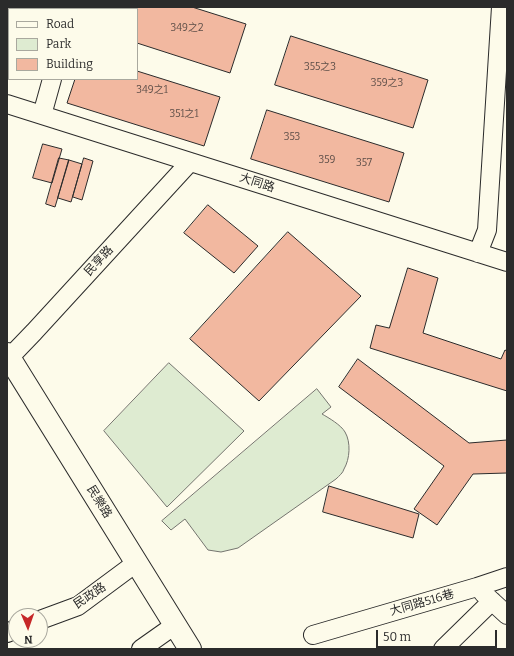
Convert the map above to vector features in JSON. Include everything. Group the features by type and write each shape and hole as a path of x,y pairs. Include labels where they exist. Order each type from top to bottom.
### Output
{"main road":[{"name":"民樂路","path":"8,357 190,649"}],"street":[{"path":"478,253 487,230 501,7"},
{"path":"42,115 52,80"},
{"name":"大同路","path":"7,104 507,262"},
{"name":"民享路","path":"8,357 34,332 190,162"},
{"name":"民政路","path":"48,617 78,606 136,563"},
{"name":"大同路516巷","path":"313,635 507,577"},
{"path":"477,587 507,615"},
{"path":"443,649 492,601"},
{"path":"141,649 175,625"}],"green space":[{"path":"169,363 244,431 167,507 104,431"},
{"path":"317,389 331,407 322,414 341,427 347,436 349,450 348,460 343,472 336,479 238,548 221,552 208,550 185,519 171,530 162,521"}],"building":[{"path":"7,7 34,8 8,8 7,12"},
{"path":"31,7 61,7 60,8"},
{"path":"192,7 246,24 230,73 138,43 138,8 100,8"},
{"path":"291,36 428,80 413,128 275,85"},
{"path":"138,71 220,97 204,146 67,103 75,80 138,80"},
{"path":"267,110 404,153 389,202 251,159"},
{"path":"43,144 62,149 52,183 33,178"},
{"path":"59,158 69,160 55,207 46,204"},
{"path":"84,158 93,161 82,200 73,197"},
{"path":"69,160 82,164 71,202 58,198"},
{"path":"208,205 258,246 234,273 184,233"},
{"path":"288,232 361,296 259,401 190,339"},
{"path":"408,268 438,278 423,333 501,359 505,350 507,351 507,391 370,348 376,325 389,328"},
{"path":"358,359 469,443 507,440 507,473 473,474 437,525 414,509 444,466 339,387"},
{"path":"329,486 419,514 413,538 323,512"}]}
